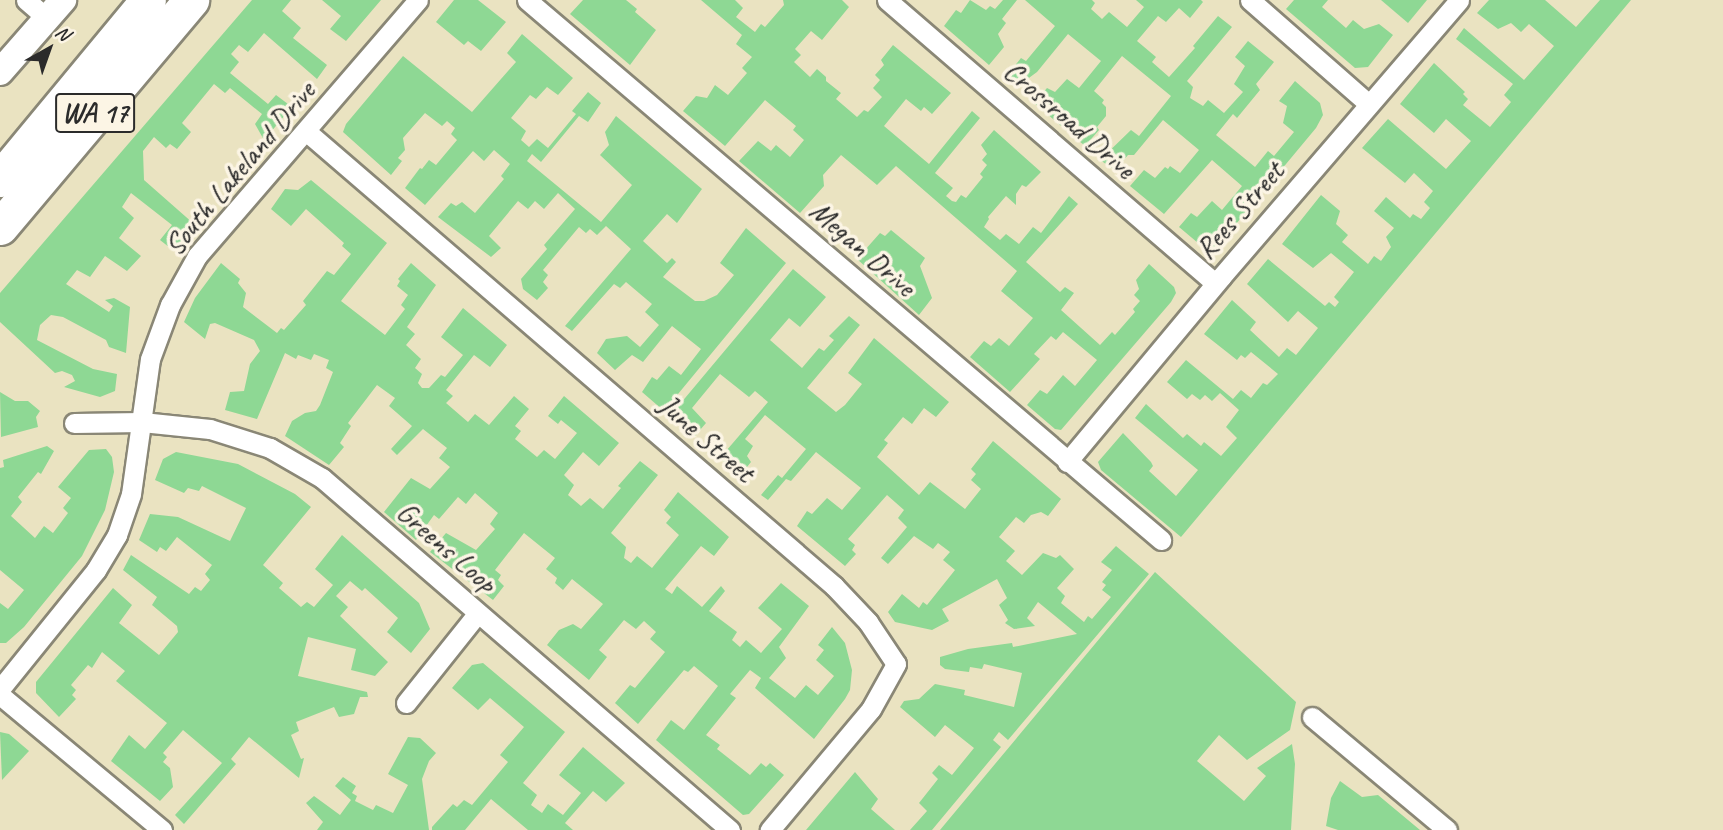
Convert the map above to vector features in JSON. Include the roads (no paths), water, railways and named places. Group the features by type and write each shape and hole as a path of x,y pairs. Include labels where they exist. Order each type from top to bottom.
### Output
{"highway":[{"name":"WA 17","path":"0,179 148,0"},
{"name":"WA 17","path":"0,227 191,0"}],"street":[{"path":"0,72 55,9 26,0"},
{"name":"South Lakeland Drive","path":"0,689 96,570 113,541 131,494 152,353 170,305 197,256 307,132 418,0"},
{"name":"Megan Drive","path":"527,0 1161,540"},
{"name":"Crossroad Drive","path":"887,0 1215,283"},
{"path":"1250,0 1369,104"},
{"name":"Rees Street","path":"1067,461 1215,283 1459,0"},
{"name":"June Street","path":"307,132 834,586 868,622 896,664 870,709 770,830"},
{"name":"Greens Loop","path":"74,423 142,422 210,429 271,447 322,478 730,830"},
{"path":"406,703 477,614"},
{"path":"0,695 162,830"},
{"path":"1312,717 1447,830"}]}
